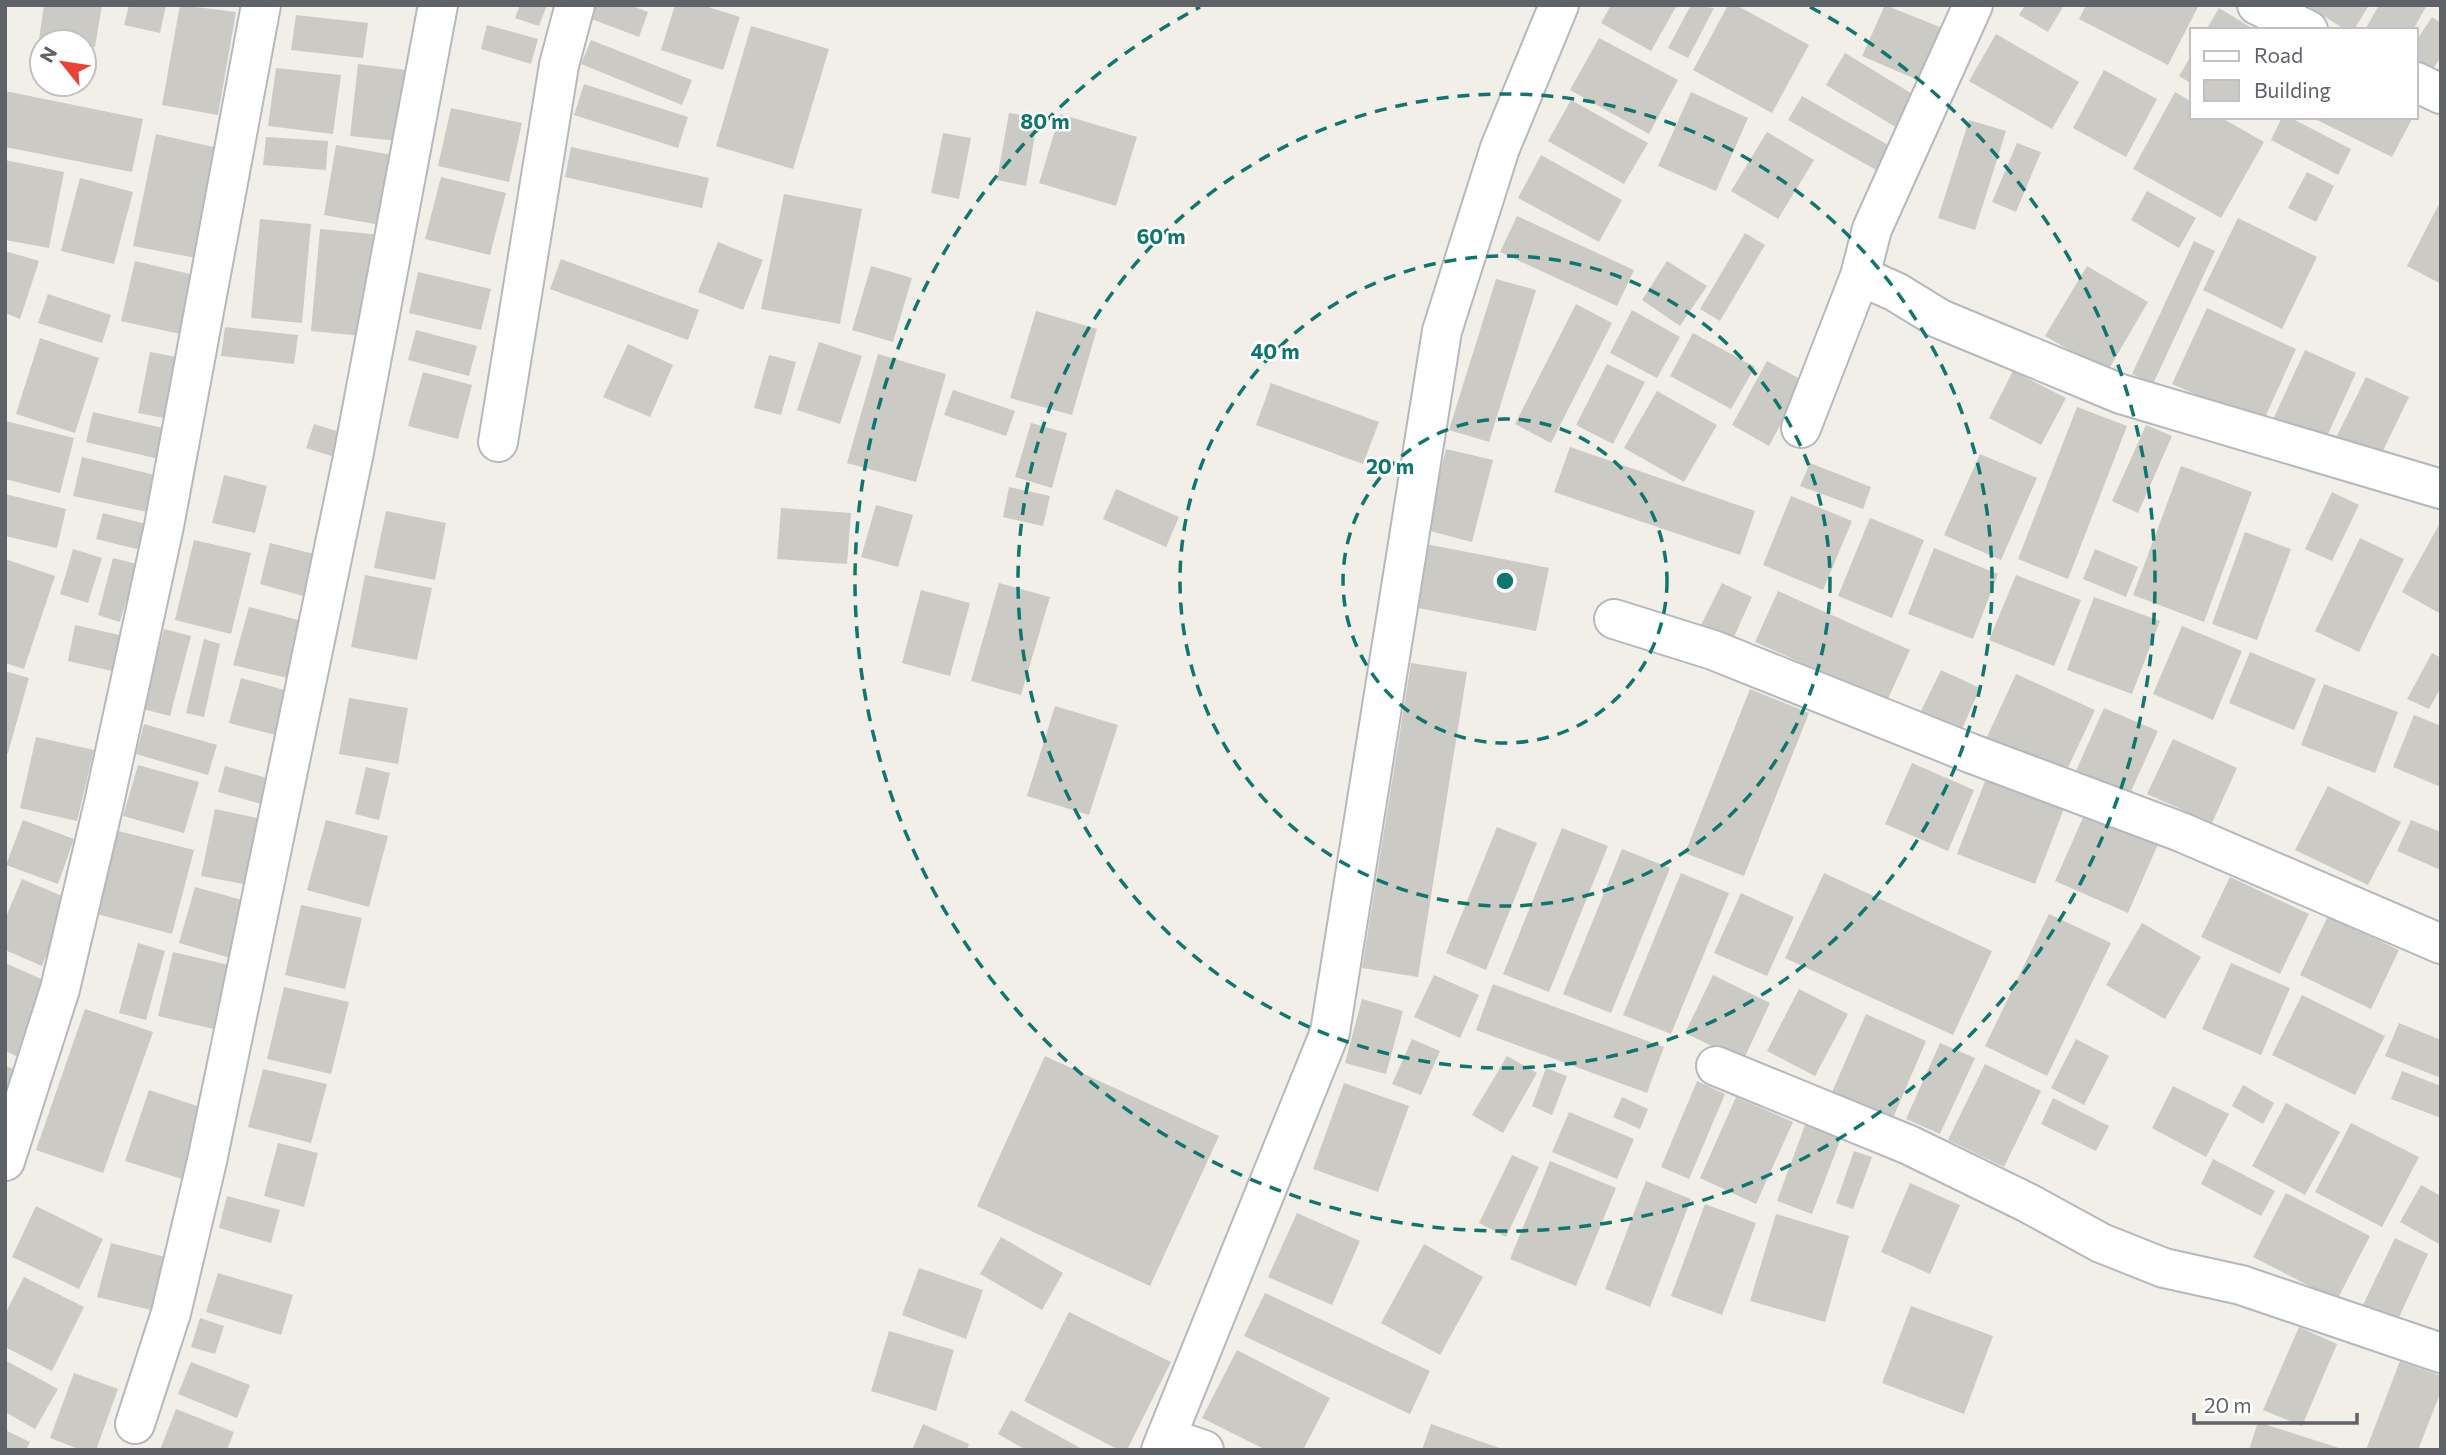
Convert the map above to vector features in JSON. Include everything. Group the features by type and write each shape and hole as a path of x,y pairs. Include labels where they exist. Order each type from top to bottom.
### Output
{"street":[{"path":"5,1161 60,989 104,803 163,526 261,5"},
{"path":"135,1424 171,1313 207,1161 354,452 438,5"},
{"path":"498,442 559,65 575,5"},
{"path":"1204,1450 1163,1443 1330,1032 1442,331 1500,148 1559,5"},
{"path":"1801,428 1860,276 1872,229 1973,5"},
{"path":"2258,5 2304,28"},
{"path":"2418,83 2441,94"},
{"path":"1860,276 1896,292 1940,318 2121,394 2441,489"},
{"path":"1614,619 1713,650 1969,753 2181,832 2441,944"},
{"path":"1716,1066 1909,1145 2028,1203 2101,1243 2164,1268 2241,1285 2441,1353"}],"building":[{"path":"44,5 102,5 98,29 41,28"},
{"path":"129,5 166,5 160,33 124,25"},
{"path":"180,5 236,12 218,115 162,105"},
{"path":"520,5 547,5 539,26 515,18"},
{"path":"585,5 630,5 648,12 639,37 581,15"},
{"path":"675,5 702,5 740,17 723,70 661,50"},
{"path":"1611,5 1677,5 1651,51 1601,23"},
{"path":"1691,5 1714,8 1688,58 1668,48"},
{"path":"1728,5 1736,5 1809,45 1772,113 1693,70"},
{"path":"1885,5 1950,31 1927,84 1862,56"},
{"path":"2025,5 2064,5 2048,32 2019,15"},
{"path":"2086,5 2199,5 2168,65 2079,19"},
{"path":"2306,5 2369,5 2355,28 2343,28"},
{"path":"2379,5 2427,5 2414,28 2366,28"},
{"path":"2219,8 2252,28 2207,28"},
{"path":"296,15 368,23 363,58 291,50"},
{"path":"2432,17 2441,23 2441,57 2430,73 2418,65 2418,38"},
{"path":"487,25 538,39 531,64 481,49"},
{"path":"751,26 829,49 793,169 716,146"},
{"path":"1996,34 2079,82 2052,129 1969,81"},
{"path":"1599,38 1678,80 1649,134 1570,90"},
{"path":"591,40 692,80 682,105 581,64"},
{"path":"1845,53 1919,98 1899,129 1826,85"},
{"path":"2190,57 2190,83 2179,76"},
{"path":"358,64 406,70 399,141 350,136"},
{"path":"276,68 341,75 333,134 268,126"},
{"path":"2104,70 2157,99 2126,157 2073,128"},
{"path":"584,84 688,117 678,148 574,115"},
{"path":"5,91 28,96 28,98 143,119 132,172 5,147"},
{"path":"1691,92 1748,118 1716,191 1658,166"},
{"path":"2175,92 2190,101 2190,119 2224,119 2264,142 2221,218 2133,169"},
{"path":"1802,96 1897,150 1883,174 1788,120"},
{"path":"1571,100 1648,143 1624,184 1548,141"},
{"path":"451,108 522,123 509,182 438,166"},
{"path":"1009,113 1038,118 1026,186 997,180"},
{"path":"1060,114 1137,137 1116,206 1039,183"},
{"path":"2281,119 2293,119 2351,149 2338,175 2271,140"},
{"path":"2315,119 2412,119 2392,157"},
{"path":"1969,120 2006,131 1975,230 1938,218"},
{"path":"1767,132 1814,160 1778,219 1731,191"},
{"path":"943,133 971,138 959,199 931,193"},
{"path":"156,134 218,148 196,258 133,246"},
{"path":"266,137 328,141 326,170 263,165"},
{"path":"2017,143 2041,152 2016,212 1992,202"},
{"path":"336,145 398,156 386,226 324,215"},
{"path":"571,147 709,178 702,208 565,177"},
{"path":"1541,155 1622,200 1599,242 1518,198"},
{"path":"5,160 64,172 49,248 5,240"},
{"path":"2307,172 2334,186 2316,222 2288,208"},
{"path":"441,177 506,193 490,255 425,239"},
{"path":"80,178 133,192 114,264 61,251"},
{"path":"2147,191 2196,218 2179,248 2131,220"},
{"path":"784,194 862,209 840,324 761,309"},
{"path":"2439,204 2441,205 2441,284 2407,266"},
{"path":"1517,216 1634,270 1617,306 1500,252"},
{"path":"2238,218 2317,257 2282,329 2203,290"},
{"path":"260,219 311,224 302,323 251,318"},
{"path":"320,229 383,235 373,337 311,331"},
{"path":"1745,233 1765,245 1720,321 1700,309"},
{"path":"2194,241 2215,251 2153,384 2132,374"},
{"path":"718,242 763,260 743,310 698,292"},
{"path":"5,251 39,261 20,319 5,313"},
{"path":"561,259 699,310 688,340 550,289"},
{"path":"135,261 194,275 180,334 121,321"},
{"path":"1667,261 1707,286 1680,326 1642,300"},
{"path":"871,266 912,278 893,342 852,330"},
{"path":"2087,266 2148,302 2107,372 2045,336"},
{"path":"418,272 491,289 481,330 409,313"},
{"path":"1496,279 1536,290 1489,442 1449,430"},
{"path":"48,294 111,315 102,343 38,323"},
{"path":"1576,304 1612,323 1551,443 1515,424"},
{"path":"2207,308 2296,349 2262,424 2172,384"},
{"path":"1632,310 1680,337 1657,378 1610,353"},
{"path":"1036,311 1097,329 1072,415 1010,398"},
{"path":"225,327 298,335 294,364 221,356"},
{"path":"416,330 477,346 469,376 408,360"},
{"path":"1693,333 1755,367 1731,409 1670,376"},
{"path":"40,338 99,358 75,433 16,414"},
{"path":"819,342 862,356 840,424 797,410"},
{"path":"628,344 673,365 650,417 603,397"},
{"path":"2305,350 2356,373 2322,447 2271,424"},
{"path":"150,352 176,357 164,418 138,413"},
{"path":"878,354 946,374 916,482 847,463"},
{"path":"769,355 796,362 781,415 754,408"},
{"path":"1767,361 1804,381 1769,446 1732,425"},
{"path":"1607,364 1645,382 1613,444 1576,425"},
{"path":"2013,371 2066,398 2041,445 1989,418"},
{"path":"423,372 472,385 458,439 408,426"},
{"path":"2366,377 2409,397 2378,461 2335,440"},
{"path":"1271,383 1379,422 1363,464 1256,425"},
{"path":"953,390 1015,411 1006,436 944,415"},
{"path":"1657,391 1717,425 1684,482 1624,448"},
{"path":"2077,407 2127,426 2068,579 2018,559"},
{"path":"93,412 167,429 159,459 86,442"},
{"path":"5,421 74,438 60,493 5,479"},
{"path":"1031,423 1067,433 1052,488 1015,477"},
{"path":"314,424 349,435 341,459 306,448"},
{"path":"2146,425 2172,436 2138,513 2112,501"},
{"path":"1570,447 1755,511 1740,555 1554,492"},
{"path":"1446,449 1493,460 1472,542 1426,530"},
{"path":"1980,454 2037,478 2001,560 1944,535"},
{"path":"82,457 155,475 147,512 73,496"},
{"path":"1810,463 1871,487 1863,509 1800,486"},
{"path":"2181,466 2252,492 2204,622 2133,595"},
{"path":"224,475 267,486 255,533 212,523"},
{"path":"1009,487 1050,496 1043,526 1003,517"},
{"path":"1116,489 1179,517 1166,547 1103,519"},
{"path":"2332,492 2359,505 2332,561 2305,549"},
{"path":"5,494 66,509 57,548 5,536"},
{"path":"1791,496 1852,521 1823,590 1763,565"},
{"path":"876,505 913,515 898,567 861,557"},
{"path":"781,508 851,513 847,564 777,559"},
{"path":"386,511 446,523 435,580 374,568"},
{"path":"103,513 146,524 141,550 96,539"},
{"path":"1870,518 1924,540 1892,618 1838,596"},
{"path":"2441,521 2441,614 2402,592"},
{"path":"2245,532 2291,549 2257,640 2212,624"},
{"path":"2360,538 2404,559 2359,652 2315,631"},
{"path":"194,540 251,553 231,634 175,620"},
{"path":"270,543 318,555 307,597 260,584"},
{"path":"1426,544 1549,568 1536,631 1413,607"},
{"path":"1934,548 1998,574 1973,639 1908,614"},
{"path":"73,549 102,558 88,603 60,594"},
{"path":"2095,549 2138,567 2126,597 2083,579"},
{"path":"113,558 137,564 120,622 98,615"},
{"path":"5,559 55,576 24,669 5,663"},
{"path":"365,575 432,588 417,660 351,647"},
{"path":"2016,575 2081,600 2054,666 1989,640"},
{"path":"999,583 1050,597 1021,695 971,681"},
{"path":"1722,583 1752,597 1733,639 1701,625"},
{"path":"921,590 970,603 950,676 902,663"},
{"path":"1778,591 1910,650 1887,701 1755,642"},
{"path":"2094,597 2160,621 2132,694 2067,670"},
{"path":"249,607 310,623 295,680 233,665"},
{"path":"75,625 124,636 116,672 68,661"},
{"path":"2182,626 2242,651 2213,720 2153,694"},
{"path":"164,629 191,636 170,716 143,709"},
{"path":"204,639 220,644 204,717 186,713"},
{"path":"2250,652 2316,679 2294,730 2229,703"},
{"path":"2432,653 2441,658 2441,687 2429,709 2407,699"},
{"path":"1411,663 1467,672 1418,977 1362,968"},
{"path":"1941,670 1980,688 1962,729 1921,711"},
{"path":"5,671 29,678 8,753 5,753"},
{"path":"2016,674 2095,710 2065,774 1987,737"},
{"path":"241,678 295,693 283,737 229,723"},
{"path":"2324,684 2398,712 2375,773 2301,745"},
{"path":"1750,689 1809,713 1744,876 1685,853"},
{"path":"349,698 408,708 398,764 339,754"},
{"path":"1055,706 1118,725 1089,815 1027,796"},
{"path":"2104,708 2158,731 2125,805 2071,782"},
{"path":"2414,715 2441,726 2441,787 2393,767"},
{"path":"144,724 217,745 208,775 136,754"},
{"path":"36,737 94,750 77,821 20,808"},
{"path":"2173,739 2237,768 2212,823 2147,794"},
{"path":"1912,763 1974,790 1948,851 1885,824"},
{"path":"138,765 199,782 184,833 123,816"},
{"path":"225,766 277,781 269,806 218,792"},
{"path":"366,767 390,773 379,820 355,814"},
{"path":"1987,776 2065,806 2035,884 1957,854"},
{"path":"2328,786 2401,822 2368,885 2295,850"},
{"path":"215,809 271,821 258,887 201,876"},
{"path":"2085,813 2158,844 2128,913 2055,881"},
{"path":"23,820 74,839 58,884 6,865"},
{"path":"326,820 388,836 369,907 307,890"},
{"path":"2411,820 2441,832 2441,870 2397,851"},
{"path":"1497,827 1537,843 1486,970 1446,953"},
{"path":"1562,828 1608,846 1549,992 1503,974"},
{"path":"118,831 194,850 172,934 97,914"},
{"path":"1622,849 1670,868 1611,1013 1563,994"},
{"path":"1681,873 1729,893 1671,1034 1623,1015"},
{"path":"1824,873 1992,951 1953,1035 1785,958"},
{"path":"2230,877 2309,914 2280,974 2201,937"},
{"path":"22,879 69,899 42,966 5,950 5,919"},
{"path":"195,887 253,903 237,960 179,943"},
{"path":"1741,893 1794,917 1767,976 1714,953"},
{"path":"301,905 362,918 345,989 285,975"},
{"path":"2049,914 2111,943 2047,1076 1985,1046"},
{"path":"2328,916 2399,950 2371,1009 2300,975"},
{"path":"2142,923 2201,957 2165,1019 2106,985"},
{"path":"138,943 165,951 146,1020 119,1013"},
{"path":"173,952 238,967 222,1031 158,1016"},
{"path":"5,963 55,985 23,1059 5,1051"},
{"path":"2231,963 2290,988 2261,1055 2202,1029"},
{"path":"1434,975 1479,995 1460,1038 1414,1017"},
{"path":"1713,975 1770,1003 1743,1061 1685,1033"},
{"path":"1493,984 1664,1047 1647,1093 1476,1030"},
{"path":"284,987 349,1002 331,1074 267,1059"},
{"path":"1799,989 1848,1014 1815,1076 1767,1051"},
{"path":"2302,995 2385,1036 2355,1095 2272,1055"},
{"path":"1362,999 1403,1011 1386,1074 1345,1063"},
{"path":"85,1009 153,1032 103,1173 36,1150"},
{"path":"1866,1014 1926,1041 1893,1118 1832,1092"},
{"path":"2399,1023 2441,1040 2441,1078 2385,1056"},
{"path":"1412,1039 1440,1051 1421,1095 1392,1084"},
{"path":"2076,1039 2109,1056 2084,1105 2051,1088"},
{"path":"1940,1043 1975,1058 1940,1134 1906,1119"},
{"path":"1045,1056 1219,1136 1150,1286 977,1206"},
{"path":"1507,1056 1537,1073 1503,1133 1472,1115"},
{"path":"1985,1064 2041,1091 2004,1167 1948,1140"},
{"path":"5,1066 26,1073 5,1113"},
{"path":"1546,1068 1567,1076 1552,1115 1532,1106"},
{"path":"263,1069 327,1084 311,1143 248,1127"},
{"path":"2402,1071 2441,1086 2441,1118 2391,1099"},
{"path":"1697,1081 1725,1094 1689,1179 1661,1167"},
{"path":"1344,1083 1409,1106 1378,1192 1313,1169"},
{"path":"2243,1085 2274,1103 2263,1124 2232,1106"},
{"path":"2173,1086 2229,1114 2206,1157 2152,1128"},
{"path":"149,1090 206,1109 182,1179 125,1161"},
{"path":"1622,1097 1648,1109 1640,1129 1613,1117"},
{"path":"1736,1097 1793,1122 1756,1204 1700,1178"},
{"path":"2053,1098 2109,1126 2096,1151 2041,1124"},
{"path":"2286,1103 2340,1132 2305,1195 2252,1166"},
{"path":"1569,1112 1634,1139 1617,1179 1552,1152"},
{"path":"2351,1123 2419,1157 2382,1227 2315,1192"},
{"path":"1805,1125 1841,1138 1812,1214 1777,1201"},
{"path":"278,1143 318,1153 304,1207 264,1196"},
{"path":"1854,1151 1872,1157 1853,1209 1836,1203"},
{"path":"1512,1155 1539,1167 1506,1237 1479,1223"},
{"path":"2213,1159 2275,1191 2261,1216 2201,1184"},
{"path":"1550,1161 1616,1188 1576,1286 1510,1259"},
{"path":"1646,1181 1691,1199 1650,1307 1605,1289"},
{"path":"1910,1183 1960,1205 1930,1274 1881,1252"},
{"path":"2421,1185 2441,1196 2441,1245 2400,1222"},
{"path":"2286,1193 2370,1236 2337,1300 2253,1257"},
{"path":"227,1196 280,1210 271,1243 219,1228"},
{"path":"1705,1204 1756,1223 1722,1315 1671,1296"},
{"path":"36,1206 103,1239 79,1289 12,1257"},
{"path":"1297,1213 1360,1241 1332,1305 1268,1277"},
{"path":"1776,1214 1849,1236 1825,1322 1750,1301"},
{"path":"1001,1237 1063,1273 1042,1310 980,1274"},
{"path":"2395,1238 2428,1254 2396,1324 2362,1307"},
{"path":"111,1243 169,1258 155,1311 97,1297"},
{"path":"1424,1244 1483,1277 1440,1355 1381,1323"},
{"path":"919,1268 983,1290 966,1339 902,1315"},
{"path":"218,1273 293,1295 281,1335 206,1312"},
{"path":"24,1277 84,1307 52,1371 5,1347 5,1314"},
{"path":"1265,1293 1430,1371 1410,1414 1244,1336"},
{"path":"1911,1306 1993,1336 1964,1414 1882,1383"},
{"path":"1069,1312 1171,1362 1127,1450 1119,1450 1024,1401"},
{"path":"200,1318 224,1326 215,1354 191,1347"},
{"path":"2299,1327 2337,1344 2302,1426 2263,1410"},
{"path":"889,1331 954,1350 936,1411 871,1391"},
{"path":"1237,1350 1330,1398 1303,1450 1266,1450 1202,1418"},
{"path":"5,1360 58,1389 35,1429 5,1412"},
{"path":"2400,1361 2441,1376 2441,1391 2418,1450 2366,1450"},
{"path":"191,1362 250,1385 237,1418 178,1394"},
{"path":"74,1373 118,1389 96,1450 81,1450 50,1438"},
{"path":"176,1409 234,1432 227,1450 160,1450"},
{"path":"1011,1410 1084,1450 1026,1450 998,1434"},
{"path":"2258,1422 2342,1449 2342,1450 2249,1450"},
{"path":"923,1424 969,1444 967,1450 912,1450"},
{"path":"1431,1424 1502,1449 1502,1450 1422,1450"},
{"path":"5,1430 30,1442 26,1450 5,1450"}]}
